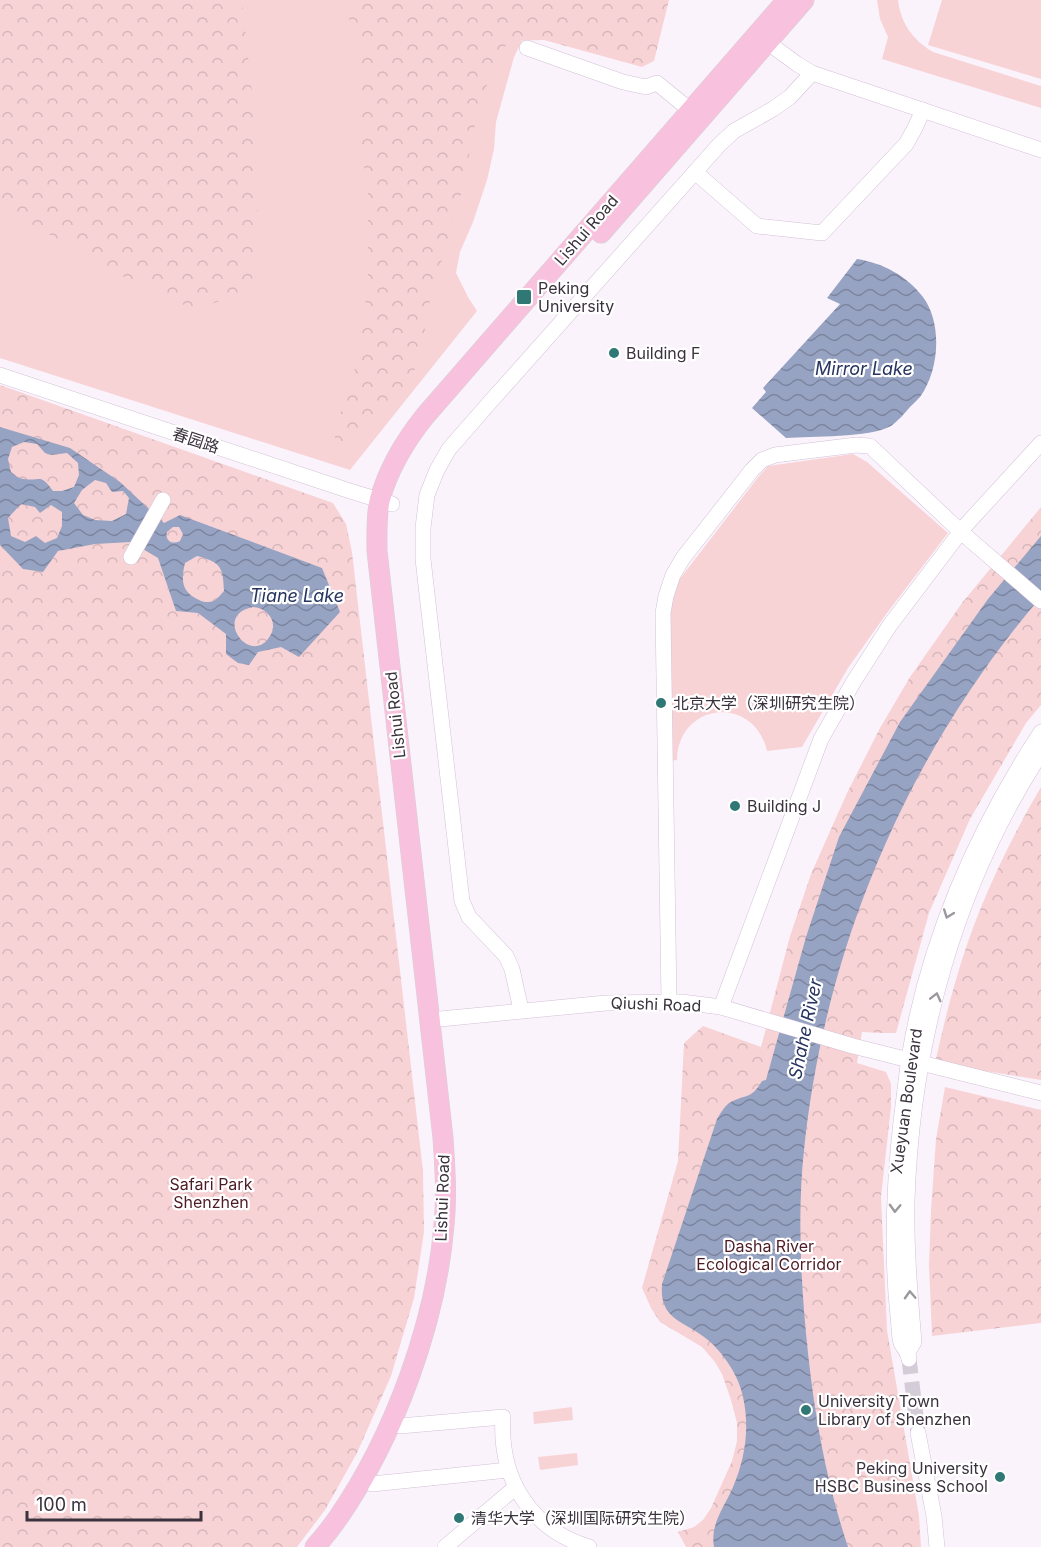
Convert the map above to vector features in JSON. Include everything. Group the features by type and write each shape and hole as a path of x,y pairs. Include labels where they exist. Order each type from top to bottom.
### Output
{"main road":[{"name":"Lishui Road","path":"324,1547 346,1527 372,1484 400,1426 434,1328 454,1224 453,1136 389,554 389,518 386,502 390,471 397,455 425,416 787,0"},
{"name":"Lishui Road","path":"324,1547 382,1441 398,1405 425,1324 437,1273 444,1224 443,1138 377,550 377,521 412,457 440,418 804,0"}],"street":[{"path":"767,42 812,73 1041,150"},
{"path":"527,48 623,82 646,87 657,83 690,110"},
{"path":"521,1010 512,969 506,956 469,917 462,901 423,559 423,528 428,495 437,470 450,449 695,172 734,131 790,97 812,73"},
{"path":"695,172 757,226 822,233 906,144 923,110"},
{"name":"春园路","path":"0,375 386,502"},
{"path":"721,1007 821,739 854,681 890,625 965,526 1041,443"},
{"path":"669,1001 663,613 673,575 683,558 752,470 762,460 776,455 856,445 870,446 962,532 1041,601"},
{"path":"131,557 164,500"},
{"name":"Xueyuan Boulevard","path":"915,1062 915,1027 943,928 989,819 1019,765 1041,732"},
{"name":"Xueyuan Boulevard","path":"908,1355 902,1343 898,1314 894,1224 898,1147 915,1062 965,903 996,831 1041,753"},
{"name":"Qiushi Road","path":"440,1019 606,1003 682,1002 721,1007 853,1046 1041,1094"},
{"path":"400,1426 504,1417 503,1444 508,1470 531,1510 551,1528 574,1542 589,1547"},
{"path":"918,1433 934,1516 937,1547"},
{"path":"372,1484 508,1470"},
{"path":"445,1547 516,1487"}],"green space":[{"path":"0,0 535,0 514,57 496,122 494,149 487,180 460,252 456,273 477,311 350,470 0,358"},
{"path":"0,0 242,0 255,120 258,216 253,251 252,289 195,310 122,276 0,206"},
{"path":"341,0 669,0 654,61 642,67 544,40 508,41 480,100 462,191 427,311 422,358 392,406 338,444 334,435 356,365 368,286 368,194 358,124 362,62 356,35"},
{"path":"877,0 898,0 902,17 909,30 933,52 1041,86 1041,108 882,59 888,37 880,19"},
{"path":"942,0 1041,0 1041,79 928,45"},
{"name":"Safari Park Shenzhen","path":"0,385 333,503 346,524 352,552 423,1171 424,1232 414,1298 391,1376 357,1453 325,1510 297,1547 0,1547"},
{"path":"853,454 867,462 948,533 848,668 802,747 767,751 759,733 748,720 733,714 718,712 702,717 690,726 681,741 677,760 670,761 668,619 672,597 679,580 768,466"},
{"name":"Dasha River Ecological Corridor","path":"1041,507 1041,705 1026,723 970,819 929,913 896,1033 862,1032 857,1063 886,1072 891,1084 891,1107 881,1197 887,1330 919,1516 921,1547 686,1547 678,1532 694,1527 703,1520 711,1508 732,1461 737,1441 737,1423 722,1374 715,1362 702,1347 660,1322 642,1288 678,1161 684,1043 703,1026 761,1047 790,936 811,874 847,793 880,728 910,677 962,603"},
{"path":"1041,787 1041,1080 935,1063 952,993 971,932 1003,858"},
{"path":"945,1087 1041,1110 1041,1323 932,1336 929,1265 931,1210 936,1139"},
{"path":"572,1407 573,1420 534,1424 533,1412"},
{"path":"577,1453 578,1465 540,1470 538,1457"}],"water":[{"name":"Mirror Lake","path":"857,259 894,272 910,283 923,297 934,320 936,334 935,361 931,374 920,397 891,426 855,435 786,438 752,408 766,392 763,388 840,304 827,298"},
{"name":"Tiane Lake","path":"0,427 70,448 120,482 164,523 180,515 322,568 340,612 299,657 281,647 258,652 249,665 238,663 226,654 226,634 198,613 176,611 158,558 131,542 95,544 58,551 43,572 23,569 0,545","holes":["24,442 37,444 45,453 51,455 67,453 78,463 79,475 74,487 53,491 40,479 30,480 17,477 11,472 8,459 12,447","95,480 106,483 112,492 123,491 129,498 126,514 112,521 95,520 83,515 74,503 82,490","21,504 35,507 40,513 51,505 62,512 62,526 57,538 45,543 36,536 25,542 11,536 8,518","173,527 179,527 183,534 180,541 172,542 168,540 167,532","197,556 216,563 223,576 224,591 210,602 193,597 184,585 185,563","253,607 263,610 272,621 270,636 262,644 253,646 245,643 235,628 235,619 241,612"]},
{"name":"Shahe River","path":"1041,536 1041,597 993,657 951,720 913,786 880,855 853,926 831,999 815,1074 802,1174 800,1225 803,1303 818,1427 834,1499 848,1547 714,1547 716,1523 741,1465 746,1432 743,1397 734,1373 720,1352 699,1333 669,1313 662,1296 662,1284 717,1119 729,1103 751,1094 762,1081 766,1080 806,937 839,837 900,722 988,599"}],"tunnel":[{"path":"909,1359 918,1433"}],"place":[{"name":"Peking University","path":"524,297"},
{"name":"Building F","path":"614,353"},
{"name":"北京大学（深圳研究生院）","path":"661,703"},
{"name":"Building J","path":"735,806"},
{"name":"University Town Library of Shenzhen","path":"806,1410"},
{"name":"Peking University HSBC Business School","path":"1000,1477"},
{"name":"清华大学（深圳国际研究生院）","path":"459,1518"}]}
